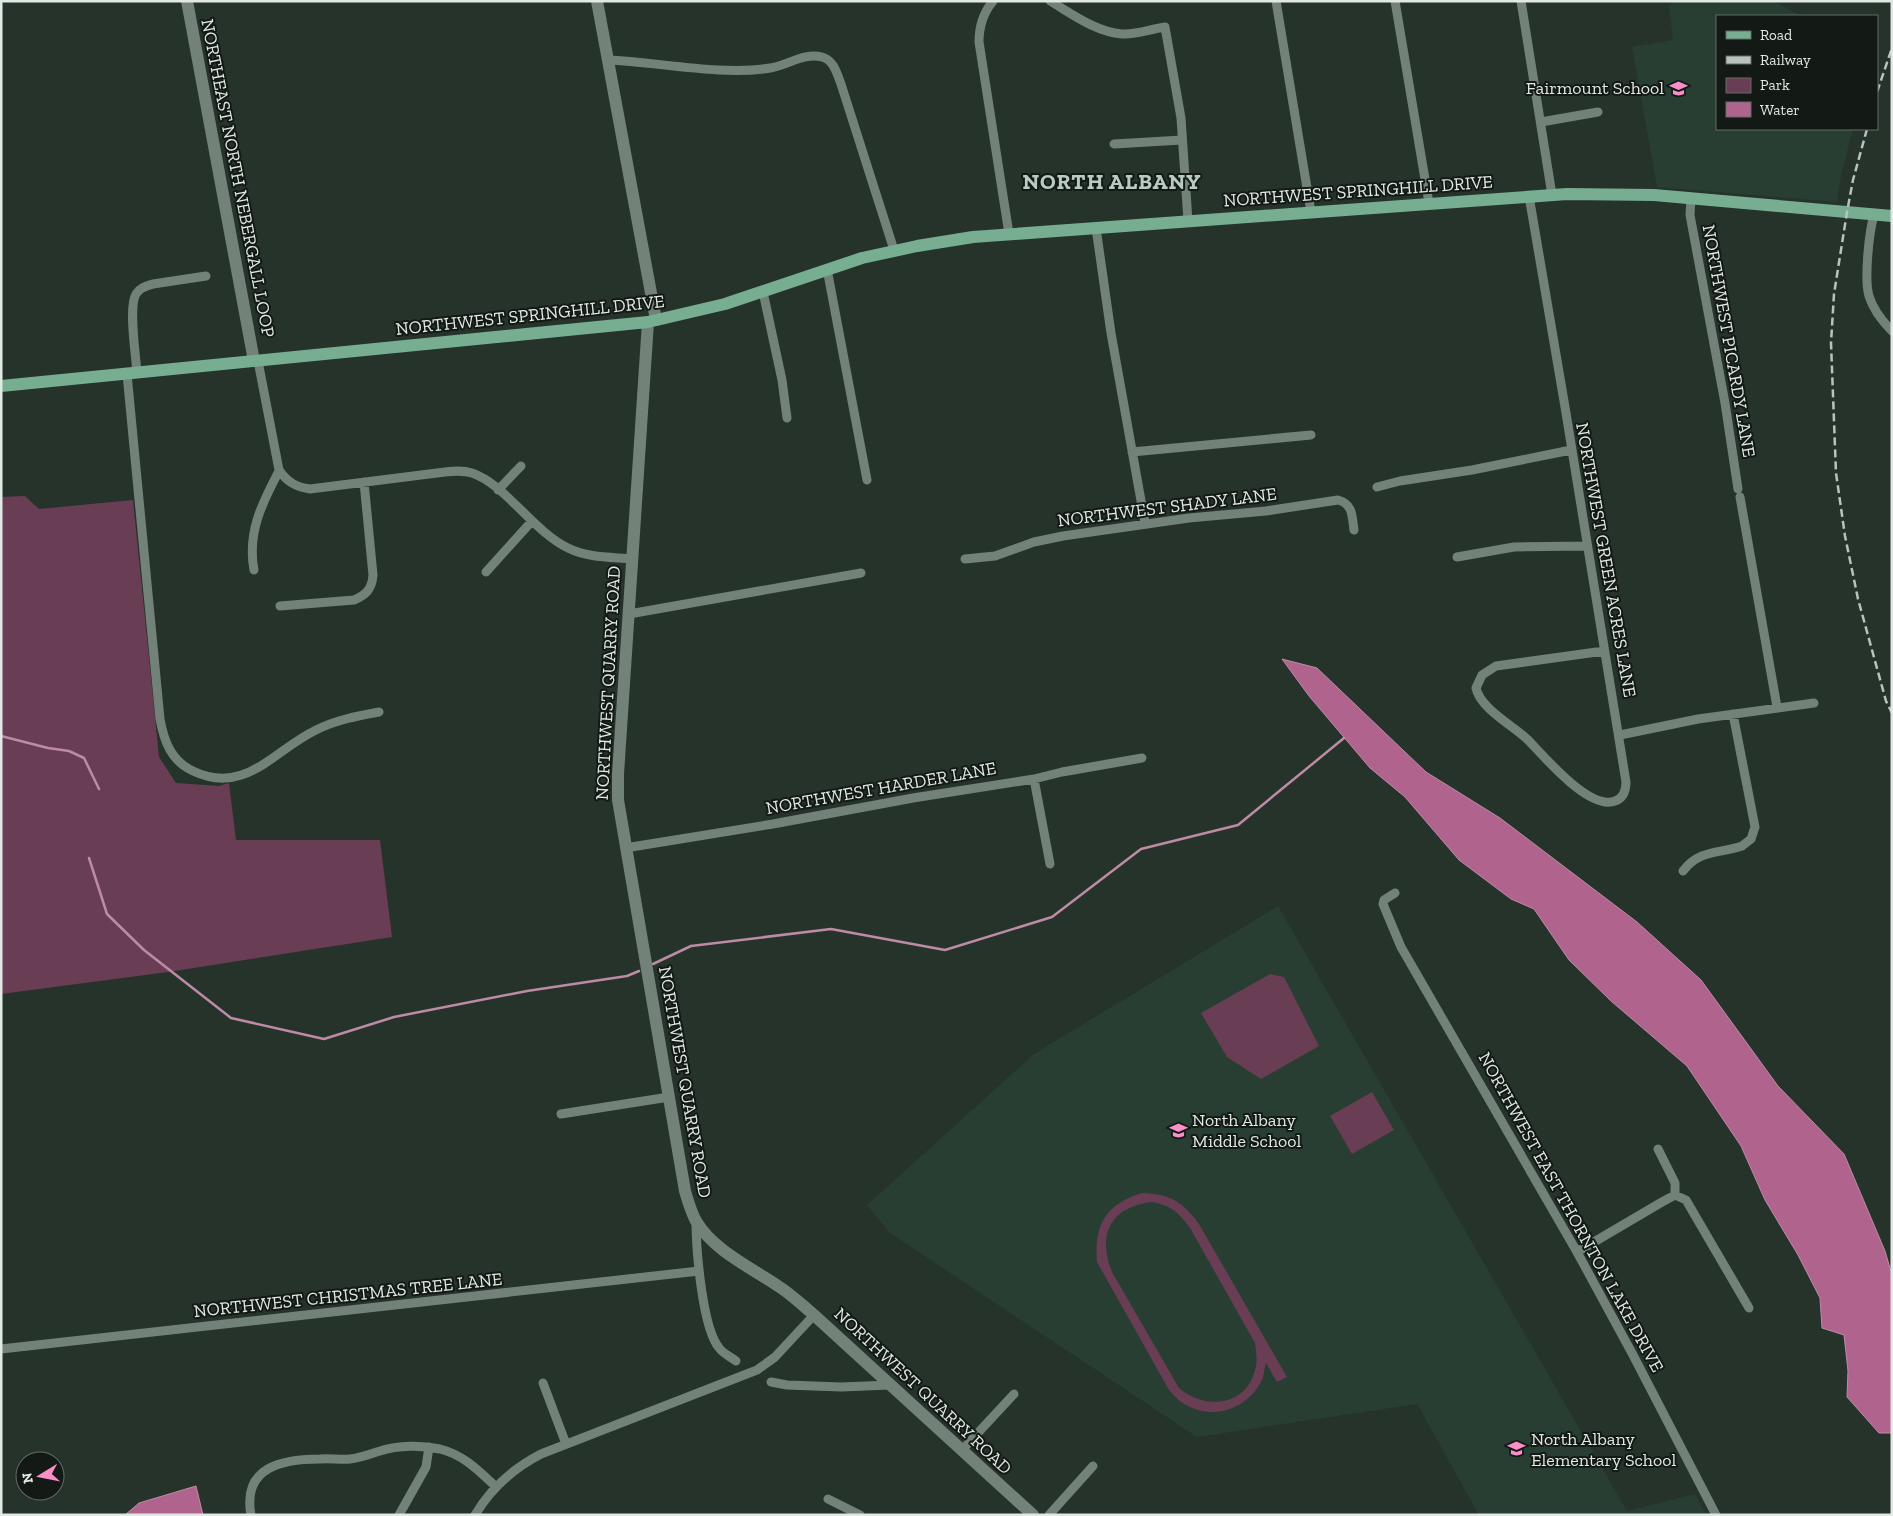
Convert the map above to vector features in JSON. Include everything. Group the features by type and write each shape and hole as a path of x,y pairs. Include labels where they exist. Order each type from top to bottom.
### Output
{"main road":[{"name":"NORTHWEST SPRINGHILL DRIVE","path":"1,386 652,321 725,304 827,269 894,250 953,240 1009,234 1530,196 1606,193 1691,198 1892,216"}],"street":[{"name":"NORTHEAST NORTH NEBERGALL LOOP","path":"187,1 256,361"},
{"name":"NORTHWEST QUARRY ROAD","path":"598,1 652,321 632,559 618,774 619,807 685,1191 696,1220 701,1228 719,1246 778,1286 814,1315 1032,1515"},
{"path":"993,1 984,16 979,33 979,42 1009,234"},
{"path":"1050,1 1084,21 1112,32 1133,34 1165,27 1181,118 1188,221"},
{"path":"1276,1 1311,212"},
{"path":"1395,1 1429,203"},
{"path":"1521,1 1552,195"},
{"path":"608,60 708,69 758,70 777,67 810,56 826,58 835,69 841,84 894,250"},
{"path":"1541,122 1598,112"},
{"path":"1114,144 1182,140"},
{"name":"NORTHWEST GREEN ACRES LANE","path":"1530,196 1560,370 1571,450 1604,651 1620,735 1626,789 1620,798 1614,801 1601,802 1578,788 1525,737 1487,705 1478,694 1476,688 1482,675 1496,666 1604,651"},
{"name":"NORTHWEST PICARDY LANE","path":"1691,198 1690,214 1725,403 1777,707"},
{"path":"1874,215 1867,288 1874,309 1892,331"},
{"path":"1096,228 1111,333 1145,523"},
{"path":"827,269 867,480"},
{"path":"206,276 145,286 137,292 132,304 132,374 147,582 162,732 170,752 189,769 213,778 227,779 240,777 264,765 289,746 318,729 348,718 379,712"},
{"path":"763,292 782,380 787,418"},
{"path":"256,361 280,471 291,484 300,488 323,488 458,471 471,473 498,490 532,522 557,542 578,552 602,557 632,559"},
{"path":"1132,452 1312,435"},
{"path":"1377,487 1400,481 1472,470 1571,450"},
{"path":"498,490 522,466"},
{"path":"254,570 251,554 254,530 263,502 280,471"},
{"path":"280,606 354,600 369,591 373,575 364,482"},
{"name":"NORTHWEST SHADY LANE","path":"965,559 995,556 1034,542 1063,536 1145,523 1266,511 1338,500 1348,504 1351,508 1354,530"},
{"path":"486,572 532,522"},
{"path":"1457,557 1514,547 1587,546"},
{"path":"629,614 861,573"},
{"path":"1620,735 1733,714 1814,703"},
{"path":"1683,871 1697,857 1742,846 1751,839 1754,833 1752,809 1733,714"},
{"name":"NORTHWEST HARDER LANE","path":"625,848 1034,779 1062,772 1142,758"},
{"path":"1034,779 1050,864"},
{"name":"NORTHWEST EAST THORNTON LAKE DRIVE","path":"1394,893 1384,900 1383,904 1392,928 1634,1355 1716,1515"},
{"path":"561,1114 669,1097"},
{"path":"1658,1149 1675,1183 1675,1195"},
{"path":"1577,1252 1675,1195"},
{"path":"1675,1195 1686,1200 1749,1308"},
{"name":"NORTHWEST QUARRY ROAD","path":"696,1220 699,1271 712,1335 720,1349 736,1361"},
{"name":"NORTHWEST CHRISTMAS TREE LANE","path":"1,1349 498,1295 699,1271"},
{"path":"475,1515 496,1487 530,1459 757,1370 775,1357 814,1315"},
{"path":"771,1382 787,1385 841,1387 890,1385"},
{"path":"543,1383 566,1444"},
{"path":"962,1450 1014,1394"},
{"path":"251,1515 249,1497 251,1488 261,1473 275,1464 320,1459 349,1459 391,1448 429,1447 456,1454 470,1463 496,1487"},
{"path":"399,1515 426,1467 429,1447"},
{"path":"1049,1515 1093,1466"},
{"path":"828,1499 860,1515"}],"shaded area":[{"name":"Fairmount School","path":"1673,1 1773,1 1800,15 1716,15 1716,130 1853,130 1841,176 1837,202 1657,187 1632,47 1673,40 1669,7"},
{"name":"North Albany Middle School","path":"1278,906 1627,1511 1695,1494 1706,1515 1479,1515 1417,1404 1197,1437 890,1233 867,1205 1034,1054"}],"green space":[{"path":"25,496 39,509 133,500 159,757 176,783 219,786 229,783 236,840 380,840 392,937 168,972 1,994 1,497"},
{"path":"1270,974 1284,977 1319,1046 1261,1079 1227,1057 1201,1013"},
{"path":"1372,1092 1394,1130 1352,1154 1330,1116"},
{"path":"1142,1193 1168,1197 1181,1204 1193,1216 1287,1377 1277,1382 1266,1363 1262,1380 1255,1391 1240,1404 1220,1411 1200,1411 1181,1402 1171,1393 1097,1262 1100,1226 1111,1210 1119,1203","holes":["1152,1202 1174,1210 1190,1228 1255,1343 1257,1360 1255,1370 1243,1392 1234,1398 1212,1402 1200,1400 1179,1388 1112,1272 1106,1246 1107,1235 1111,1225 1126,1210"]}],"water":[{"path":"1282,659 1317,668 1426,772 1500,818 1637,922 1701,980 1778,1086 1844,1154 1885,1251 1892,1275 1892,1433 1879,1433 1847,1397 1848,1371 1844,1335 1822,1328 1820,1298 1798,1255 1765,1200 1741,1146 1687,1066 1611,1001 1569,960 1534,909 1511,899 1459,860 1405,797 1370,768 1309,696"},
{"path":"196,1486 203,1515 125,1515 139,1503"}],"waterway":[{"path":"1,736 48,748 69,751 84,758 99,789"},
{"path":"653,964 691,946 831,929 945,950 1052,917 1141,849 1238,825 1344,738"},
{"path":"89,858 107,914 144,950 231,1018 324,1039 394,1017 527,991 627,976 639,971"}],"railway":[{"path":"1878,89 1892,48"},
{"path":"1867,130 1853,180 1834,294 1831,343 1836,473 1845,536 1858,599 1886,701 1892,713"}],"place":[{"name":"Fairmount School","path":"1678,88"},
{"name":"North Albany Middle School","path":"1178,1130"},
{"name":"North Albany Elementary School","path":"1517,1449"}],"district":[{"name":"NORTH ALBANY","path":"1112,181"}]}
